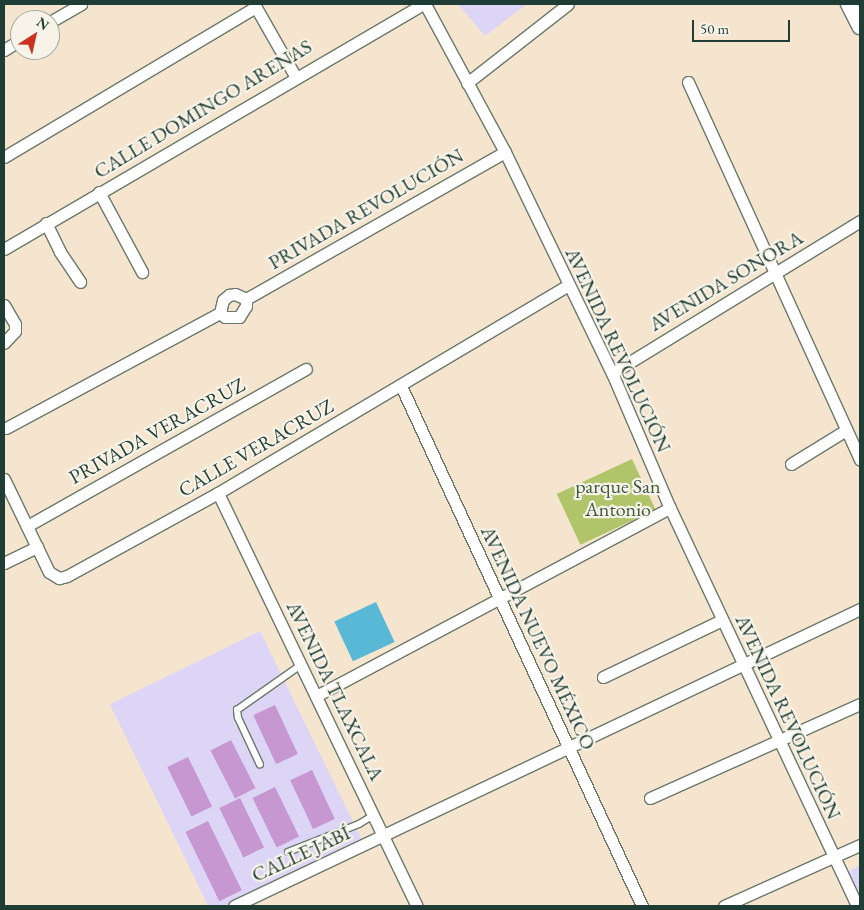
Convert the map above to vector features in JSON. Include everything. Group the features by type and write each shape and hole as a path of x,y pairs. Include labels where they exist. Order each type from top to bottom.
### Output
{"street":[{"path":"60,16 81,4"},
{"name":"CALLE DOMINGO ARENAS","path":"4,249 295,76 424,4"},
{"name":"AVENIDA REVOLUCIÓN","path":"424,4 505,152 612,373 670,508 857,906"},
{"path":"467,83 568,4"},
{"path":"849,4 860,26"},
{"path":"4,157 255,6 295,76"},
{"path":"688,82 774,275 860,460"},
{"name":"PRIVADA REVOLUCIÓN","path":"246,299 505,152"},
{"path":"99,192 142,272"},
{"name":"AVENIDA SONORA","path":"612,373 860,221"},
{"path":"46,223 60,252 80,282"},
{"name":"CALLE VERACRUZ","path":"4,479 49,572 59,578 67,576 218,493 401,386 568,285"},
{"name":"PRIVADA REVOLUCIÓN","path":"6,428 220,313 223,300 229,295 236,294 246,299"},
{"name":"PRIVADA REVOLUCIÓN","path":"220,313 225,317 239,317 246,306 246,299"},
{"path":"4,305 15,324 16,331 4,343"},
{"name":"PRIVADA VERACRUZ","path":"26,526 306,369"},
{"name":"AVENIDA NUEVO MÉXICO","path":"401,386 642,906"},
{"path":"790,464 846,430"},
{"name":"AVENIDA TLAXCALA","path":"218,493 417,906"},
{"path":"316,696 670,508"},
{"path":"4,563 37,548"},
{"name":"CALLE JABÍ","path":"234,906 860,609"},
{"path":"603,677 722,620"},
{"path":"650,798 780,742 860,704"},
{"path":"724,906 860,845"}],"lane":[{"path":"260,765 238,718 238,710 301,665"},
{"path":"288,852 359,824 374,814"}],"shaded area":[{"path":"458,4 527,4 485,36"},
{"path":"260,631 361,839 223,906 208,906 110,704"},
{"path":"860,865 860,902 846,873"}],"green space":[{"name":"parque San Antonio","path":"632,459 656,510 580,545 557,494"}],"water":[{"path":"376,602 395,642 353,661 334,621"}],"building":[{"path":"275,705 298,754 276,764 253,715"},
{"path":"231,740 256,788 235,799 211,750"},
{"path":"188,757 212,806 191,817 167,767"},
{"path":"312,770 335,819 313,829 290,780"},
{"path":"275,787 299,836 277,847 253,798"},
{"path":"240,798 264,847 243,858 219,808"},
{"path":"208,821 242,890 219,901 186,832"}]}
